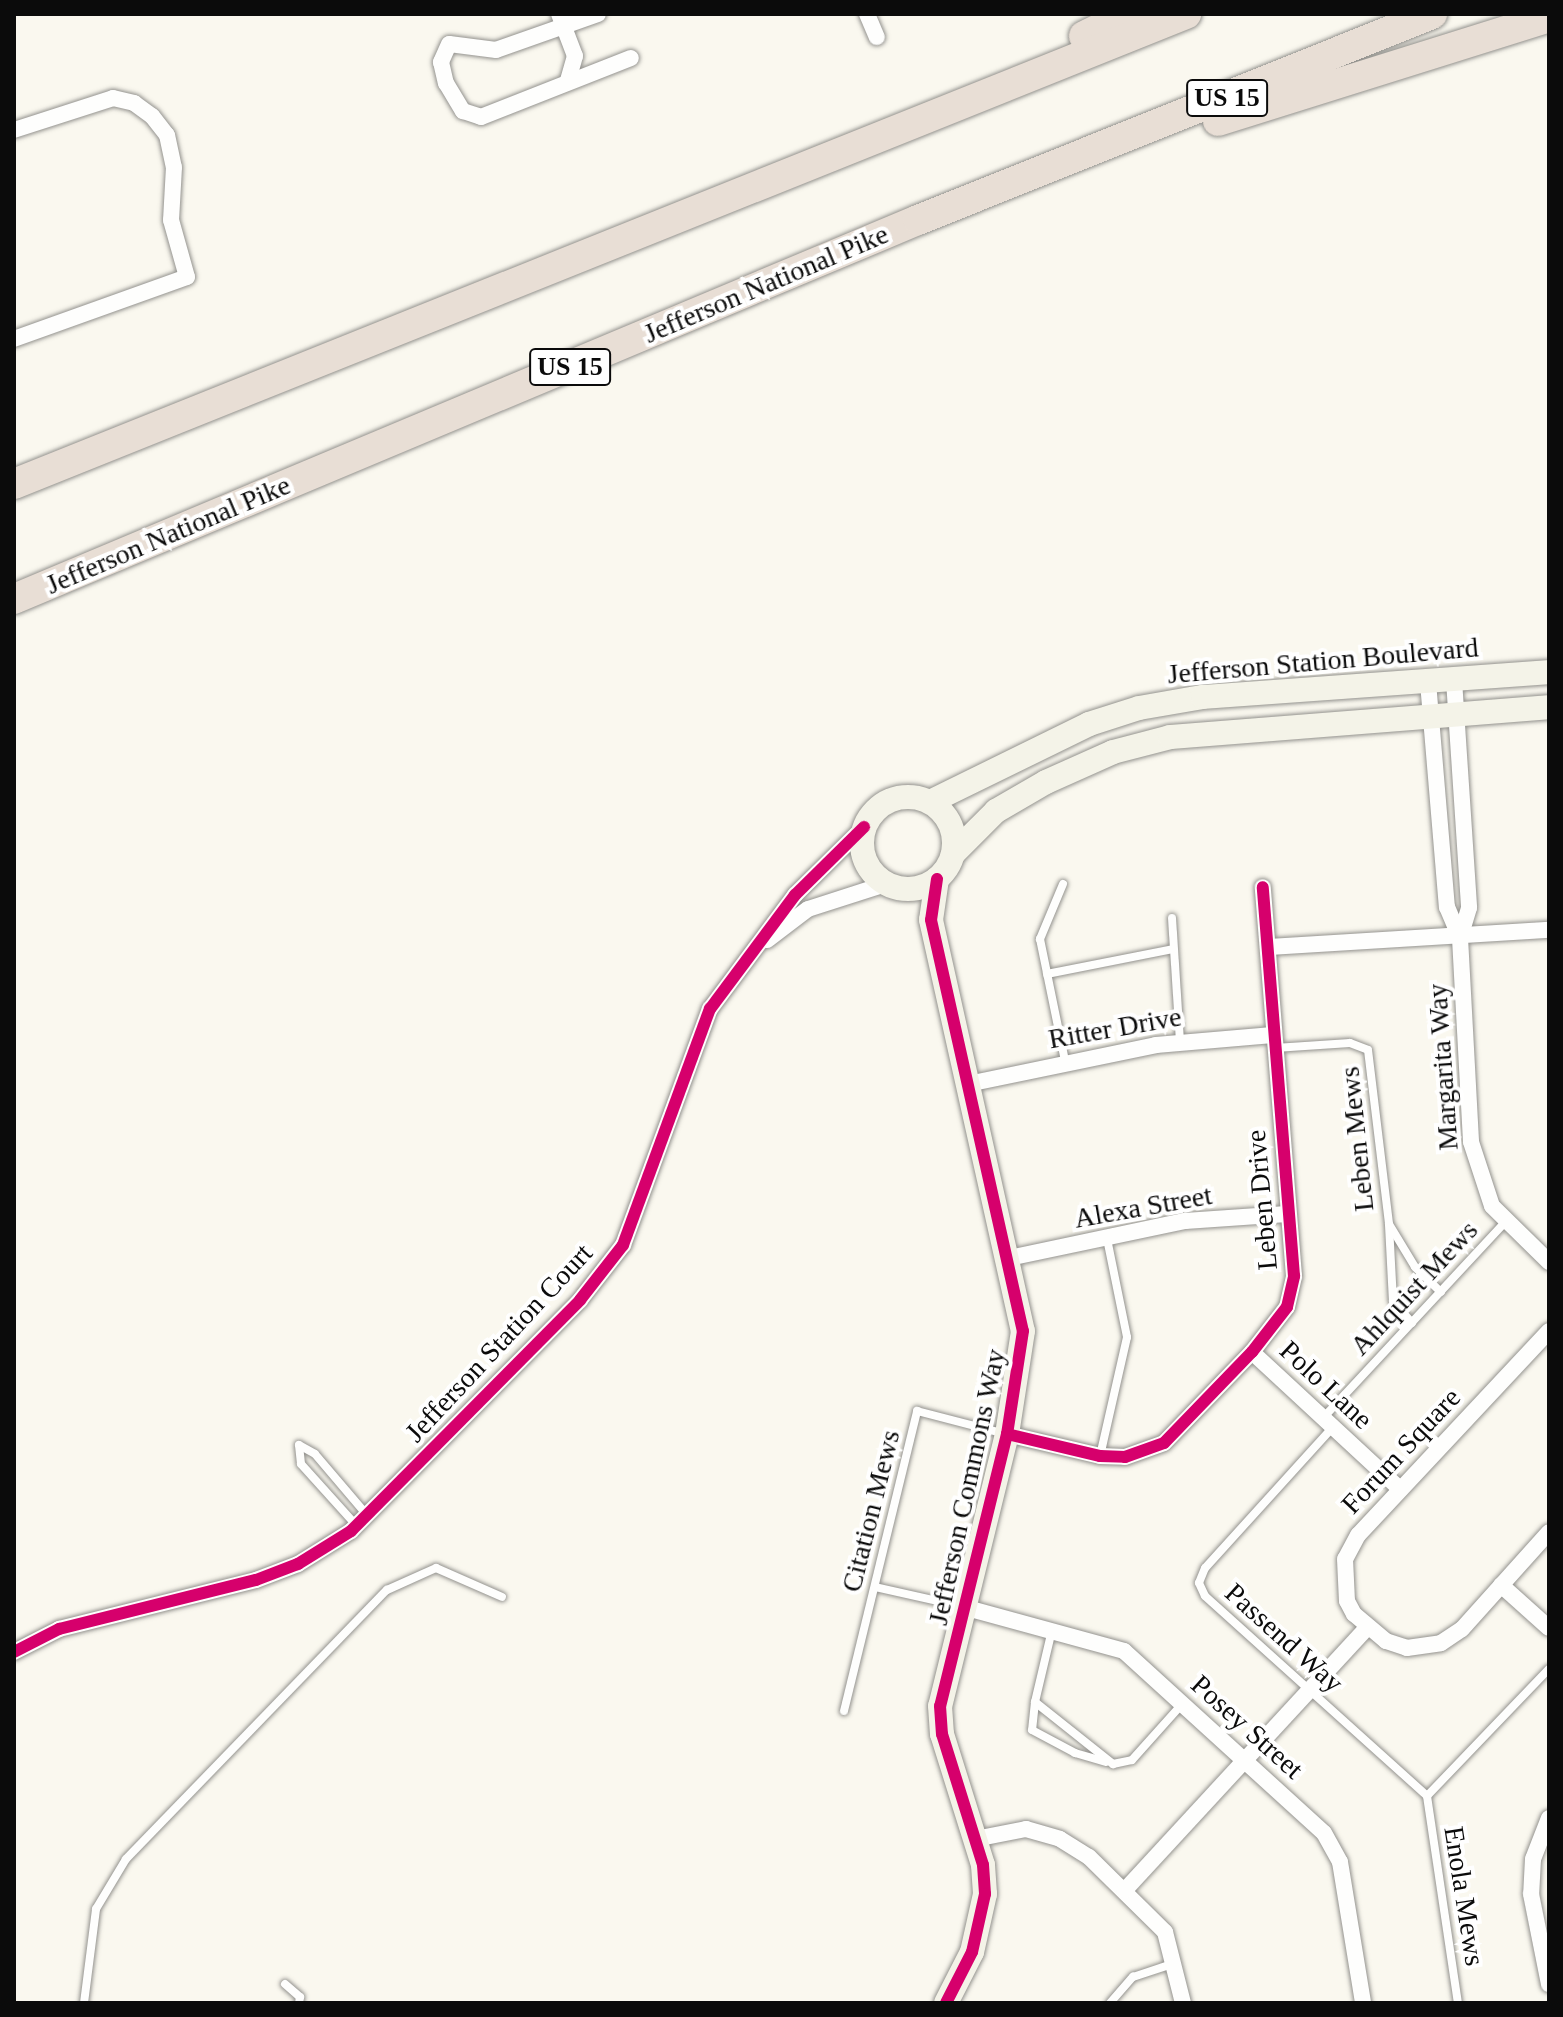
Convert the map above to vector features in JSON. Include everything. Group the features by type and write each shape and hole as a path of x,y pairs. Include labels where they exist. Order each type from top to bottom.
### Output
{"highway":[{"path":"822,162 1129,14"},
{"path":"16,483 1186,14"},
{"name":"Jefferson National Pike","path":"14,599 918,220 1021,183 1432,14"},
{"path":"1021,183 1549,17"}],"street":[{"path":"598,14 561,21 496,50 449,44 441,62 446,83 471,116 481,117 568,80 631,58"},
{"path":"867,14 877,37"},
{"path":"561,21 575,56 568,80"},
{"path":"14,130 113,98 134,103 152,116 167,135 174,167 171,220 187,277 14,339"},
{"name":"Jefferson Station Boulevard","path":"930,802 1089,724 1139,708 1203,697 1549,672"},
{"name":"Margarita Way","path":"1454,680 1469,908 1460,938"},
{"name":"Margarita Way","path":"1428,682 1447,907 1460,938 1471,1142 1492,1206 1549,1262"},
{"path":"953,854 950,824 930,802 894,798 872,813 864,827 862,853 896,886 937,879 953,854 996,811 1113,752 1170,737 1549,707"},
{"name":"Jefferson Station Court","path":"14,1652 59,1629 256,1580 298,1564 362,1520 580,1300 623,1245 710,1009 795,895 864,827"},
{"name":"Jefferson Commons Way","path":"937,879 931,920 1023,1331 1007,1434 967,1608 940,1706 948,1760 983,1865 982,1922 946,2003"},
{"name":"Jefferson Station Court","path":"749,953 808,909 896,886"},
{"name":"Jefferson Commons Way","path":"896,886 931,920"},
{"name":"Leben Drive","path":"1007,1434 1100,1456 1125,1457 1164,1443 1277,1322 1292,1286 1263,887"},
{"path":"1269,947 1460,938 1549,930"},
{"name":"Ritter Drive","path":"968,1084 1065,1061 1180,1041 1273,1041"},
{"name":"Alexa Street","path":"1009,1258 1198,1219 1287,1214"},
{"name":"Forum Square","path":"1549,1331 1358,1535 1345,1559 1347,1601 1368,1627 1407,1648 1441,1643 1501,1585 1549,1532"},
{"name":"Polo Lane","path":"1252,1352 1400,1489"},
{"path":"1501,1585 1549,1628"},
{"name":"Posey Street","path":"967,1608 1124,1651 1335,1847 1363,2003"},
{"path":"1125,1890 1368,1627"},
{"path":"1549,1818 1531,1875 1549,1984"},
{"path":"975,1839 1026,1829 1060,1839 1125,1890 1165,1932 1176,1963 1183,2003"}],"lane":[{"path":"1063,884 1040,939 1065,1061"},
{"path":"1172,918 1180,1041"},
{"path":"1047,974 1173,949"},
{"name":"Leben Mews","path":"1273,1041 1350,1043 1368,1050 1389,1224 1393,1301 1412,1323"},
{"name":"Ahlquist Mews","path":"1328,1422 1412,1323 1505,1222"},
{"name":"Leben Mews","path":"1389,1224 1415,1267 1441,1292"},
{"path":"1100,1456 1127,1337 1107,1239"},
{"name":"Citation Mews","path":"844,1711 917,1411 1007,1434"},
{"name":"Passend Way","path":"1328,1422 1205,1568 1199,1583 1205,1596 1427,1796"},
{"path":"299,1445 315,1454 362,1520 301,1464 299,1445"},
{"path":"84,2003 96,1909 126,1859 387,1590 436,1568 502,1597"},
{"path":"875,1587 967,1608"},
{"path":"1052,1629 1035,1702 1032,1730 1075,1753 1113,1764 1132,1760 1182,1704"},
{"path":"1427,1796 1549,1669"},
{"path":"1035,1702 1113,1764"},
{"name":"Enola Mews","path":"1427,1796 1458,2003"},
{"path":"1110,2003 1133,1977 1176,1963"},
{"path":"285,1984 300,1997 299,2003"}],"cycle path":[{"path":"14,1652 59,1629 256,1580 298,1564 351,1531 580,1300 623,1245 710,1009 795,895 864,827"},
{"path":"937,879 931,920 1023,1331 1007,1434 940,1706 942,1734 983,1865 985,1894 972,1952 946,2003"},
{"path":"1007,1434 1100,1456 1125,1457 1164,1443 1252,1352 1287,1307 1294,1276 1263,887"}]}
